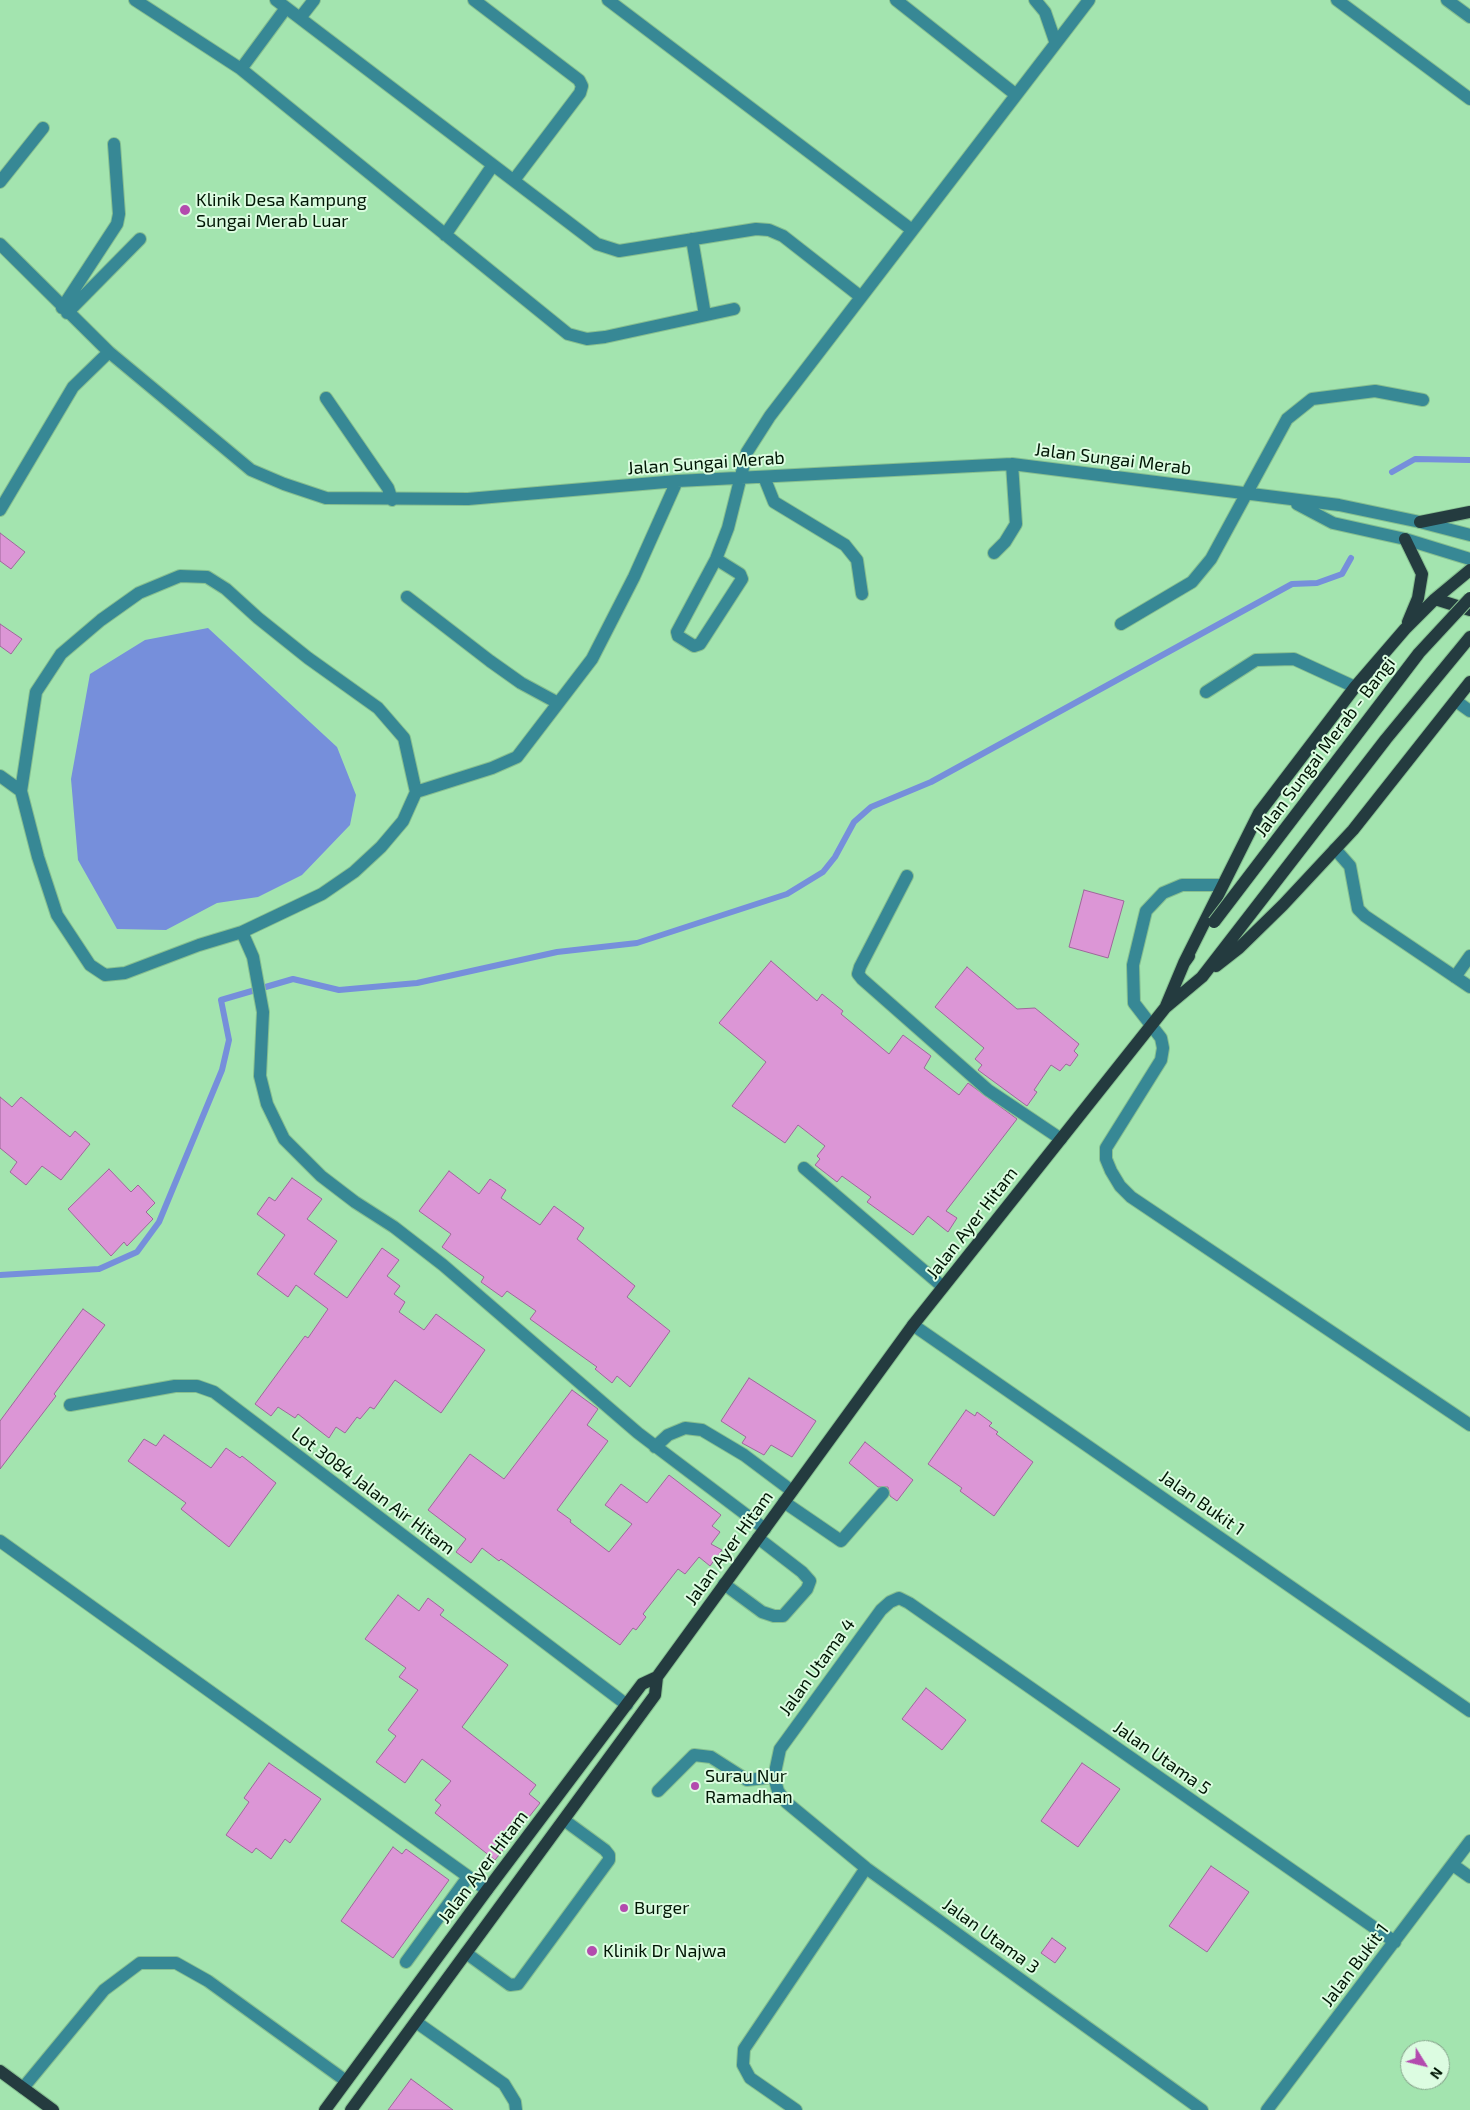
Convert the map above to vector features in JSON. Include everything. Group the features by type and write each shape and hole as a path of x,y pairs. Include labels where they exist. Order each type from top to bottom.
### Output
{"main road":[{"path":"1420,522 1470,512"},
{"path":"1405,539 1422,574 1418,598 1405,629"},
{"path":"1184,963 1259,813 1355,687 1405,629 1435,599 1470,570"},
{"name":"Jalan Sungai Merab - Bangi","path":"1214,922 1419,653 1470,598"},
{"path":"1435,599 1470,610"},
{"name":"Jalan Ayer Hitam","path":"325,2110 642,1684 657,1676 913,1325 1165,1008 1202,977 1386,738 1470,637"},
{"path":"1202,977 1246,942 1353,830 1470,682"},
{"name":"Jalan Ayer Hitam","path":"1165,1008 1184,963 1214,922"},
{"path":"351,2110 656,1695 657,1676"},
{"path":"0,2071 53,2110"}],"street":[{"path":"135,0 241,69 568,334 588,339 605,337 734,309"},
{"path":"300,18 314,0"},
{"path":"474,0 579,80 582,86 580,92 514,180"},
{"path":"608,0 912,230"},
{"path":"896,0 1015,94"},
{"path":"1035,0 1046,12 1055,41"},
{"path":"716,559 740,574 742,579 700,644 694,646 678,636 677,632 716,559 728,528 747,452 770,416 1055,41 1089,0"},
{"path":"1337,0 1470,99"},
{"path":"1447,0 1470,17"},
{"path":"241,69 281,4 597,244 619,251 756,229 769,230 783,236 861,297"},
{"path":"0,182 43,128"},
{"path":"65,311 117,224 119,214 114,144"},
{"path":"445,234 493,165"},
{"path":"65,311 140,239"},
{"path":"692,239 705,316"},
{"name":"Jalan Sungai Merab","path":"0,244 65,311 109,352 251,470 284,484 326,498 468,500 677,481 1012,464 1339,505 1420,522 1470,535"},
{"path":"0,510 73,387 109,352"},
{"path":"1121,624 1192,582 1211,559 1287,419 1312,399 1375,391 1423,400"},
{"path":"326,398 388,488 392,500"},
{"path":"994,553 1005,542 1016,524 1012,464"},
{"path":"764,477 774,502 845,545 857,560 862,594"},
{"path":"416,792 492,768 517,757 592,659 634,577 677,481"},
{"name":"Jalan Sungai Merab","path":"1291,500 1334,523 1405,539 1470,559"},
{"path":"180,576 207,577 226,589 301,652 378,708 404,738 416,792 403,821 382,847 354,872 322,894 242,932 199,945 125,972 105,975 90,965 57,914 38,857 21,791 36,692 60,654 101,620 139,593 180,576"},
{"path":"407,597 498,667 558,703"},
{"path":"1206,692 1256,660 1294,659 1355,687"},
{"path":"1456,701 1470,711"},
{"path":"0,776 21,791"},
{"path":"1334,849 1350,866 1358,909 1470,987"},
{"path":"907,876 858,974 988,1090 1061,1139"},
{"path":"1222,886 1182,885 1163,893 1146,912 1133,965 1134,1004 1161,1038 1163,1048 1161,1060 1106,1148 1106,1160 1120,1186 1131,1197 1470,1425"},
{"path":"242,932 252,957 263,1012 260,1076 267,1104 284,1139 321,1176 355,1202 394,1227 443,1265 655,1447 761,1533 810,1581 807,1589 783,1616 774,1616 762,1612 724,1584"},
{"path":"1455,977 1470,956"},
{"path":"804,1168 943,1288"},
{"name":"Jalan Bukit 1","path":"913,1325 1470,1711"},
{"name":"Lot 3084 Jalan Air Hitam","path":"70,1405 175,1386 197,1386 214,1392 627,1705"},
{"path":"655,1447 668,1435 685,1428 702,1430 744,1455 792,1491"},
{"path":"784,1502 840,1541 883,1493"},
{"path":"0,1541 487,1890"},
{"name":"Jalan Utama 4","path":"774,1777 780,1749 881,1610 890,1602 899,1598 909,1603"},
{"name":"Jalan Utama 5","path":"909,1603 1395,1942"},
{"path":"658,1790 694,1754 711,1757 746,1780 774,1777"},
{"name":"Jalan Utama 3","path":"774,1777 778,1791 786,1802 866,1868 1202,2110"},
{"path":"466,1953 510,1985 518,1984 609,1860 609,1854 605,1850 564,1820"},
{"name":"Jalan Bukit 1","path":"1267,2110 1470,1841"},
{"path":"1453,1865 1470,1877"},
{"path":"796,2110 750,2078 743,2065 744,2049 866,1868"},
{"path":"406,1962 468,1877"},
{"path":"23,2088 104,1990 140,1963 176,1963 208,1981 346,2081"},
{"path":"416,2022 504,2084 515,2102 516,2110"}],"water":[{"path":"208,628 337,747 356,795 350,825 302,875 258,897 217,903 166,930 117,929 78,860 71,779 90,674 145,640"}],"building":[{"path":"0,533 25,552 11,569 0,561"},
{"path":"0,624 22,639 11,654 0,646"},
{"path":"1084,890 1124,901 1108,958 1069,947"},
{"path":"771,961 817,1001 822,994 843,1011 841,1014 889,1054 903,1035 931,1056 924,1068 959,1095 968,1083 1017,1119 946,1211 957,1218 948,1232 928,1216 913,1235 867,1202 871,1197 842,1176 837,1182 815,1165 820,1159 817,1156 825,1146 798,1125 785,1143 732,1106 766,1062 719,1023"},
{"path":"967,967 1017,1009 1035,1008 1079,1044 1074,1051 1078,1055 1070,1066 1066,1064 1060,1071 1051,1065 1034,1090 1037,1092 1027,1106 978,1070 982,1065 975,1059 984,1048 935,1007"},
{"path":"0,1097 12,1107 21,1097 70,1137 75,1131 90,1144 61,1180 42,1166 26,1185 10,1172 17,1162 0,1148"},
{"path":"109,1169 131,1192 138,1185 155,1203 146,1212 153,1219 127,1246 124,1242 111,1256 68,1209"},
{"path":"449,1171 479,1194 490,1179 506,1190 501,1198 540,1225 554,1206 584,1228 577,1239 635,1286 627,1297 670,1331 630,1387 617,1376 612,1383 595,1369 597,1367 530,1319 536,1311 507,1291 502,1297 481,1282 484,1277 442,1247 451,1234 419,1211"},
{"path":"292,1178 322,1199 307,1219 337,1241 314,1274 347,1298 382,1248 399,1260 387,1276 400,1286 394,1294 405,1302 399,1312 424,1330 436,1314 485,1350 441,1413 395,1380 374,1409 370,1407 360,1419 357,1417 345,1433 336,1427 329,1438 298,1414 295,1418 278,1407 271,1416 255,1404 305,1336 308,1338 328,1309 296,1285 288,1297 257,1274 285,1235 257,1214 269,1197 275,1201"},
{"path":"83,1309 105,1325 54,1394 56,1396 0,1469 0,1421"},
{"path":"749,1378 816,1421 792,1457 771,1445 764,1455 742,1443 746,1437 721,1421"},
{"path":"572,1390 598,1409 587,1425 608,1441 557,1510 571,1520 570,1522 609,1552 632,1524 605,1505 621,1484 647,1503 669,1475 721,1515 712,1526 720,1532 711,1544 722,1550 710,1566 699,1557 685,1574 678,1569 643,1614 646,1617 636,1630 633,1628 620,1645 501,1559 499,1561 482,1548 471,1563 456,1552 466,1539 428,1510 470,1454 504,1479"},
{"path":"966,1410 975,1416 977,1412 992,1423 989,1426 998,1432 996,1434 1033,1462 994,1516 960,1491 962,1488 928,1464"},
{"path":"164,1435 211,1468 226,1448 240,1458 242,1456 276,1483 229,1547 181,1509 186,1503 128,1461 144,1439 156,1446"},
{"path":"865,1442 913,1480 897,1501 890,1496 888,1487 878,1487 849,1463"},
{"path":"398,1595 419,1611 428,1598 444,1610 440,1615 508,1665 462,1727 536,1785 529,1794 540,1803 495,1860 435,1813 441,1805 435,1800 451,1781 422,1759 405,1783 376,1762 396,1736 388,1730 418,1690 399,1677 406,1668 365,1639"},
{"path":"926,1688 966,1720 942,1750 902,1719"},
{"path":"269,1763 321,1799 290,1843 285,1839 271,1859 256,1848 252,1853 226,1835 249,1802 244,1798"},
{"path":"1082,1763 1120,1789 1078,1847 1041,1821"},
{"path":"393,1847 402,1854 406,1849 449,1880 393,1958 341,1921"},
{"path":"1211,1866 1249,1892 1207,1952 1169,1926"},
{"path":"1052,1938 1066,1948 1055,1963 1041,1953"},
{"path":"411,2079 453,2110 388,2110"}],"waterway":[{"path":"1392,472 1415,459 1470,460"},
{"path":"0,1275 99,1269 137,1252 159,1222 222,1070 229,1040 221,1000 293,979 339,990 417,983 557,952 637,943 787,894 823,872 835,857 854,822 871,807 931,782 1292,584 1317,583 1342,574 1351,558"}],"place":[{"name":"Klinik Desa Kampung Sungai Merab Luar","path":"185,210"},
{"name":"Surau Nur Ramadhan","path":"695,1786"},
{"name":"Burger","path":"624,1908"},
{"name":"Klinik Dr Najwa","path":"592,1951"}]}
